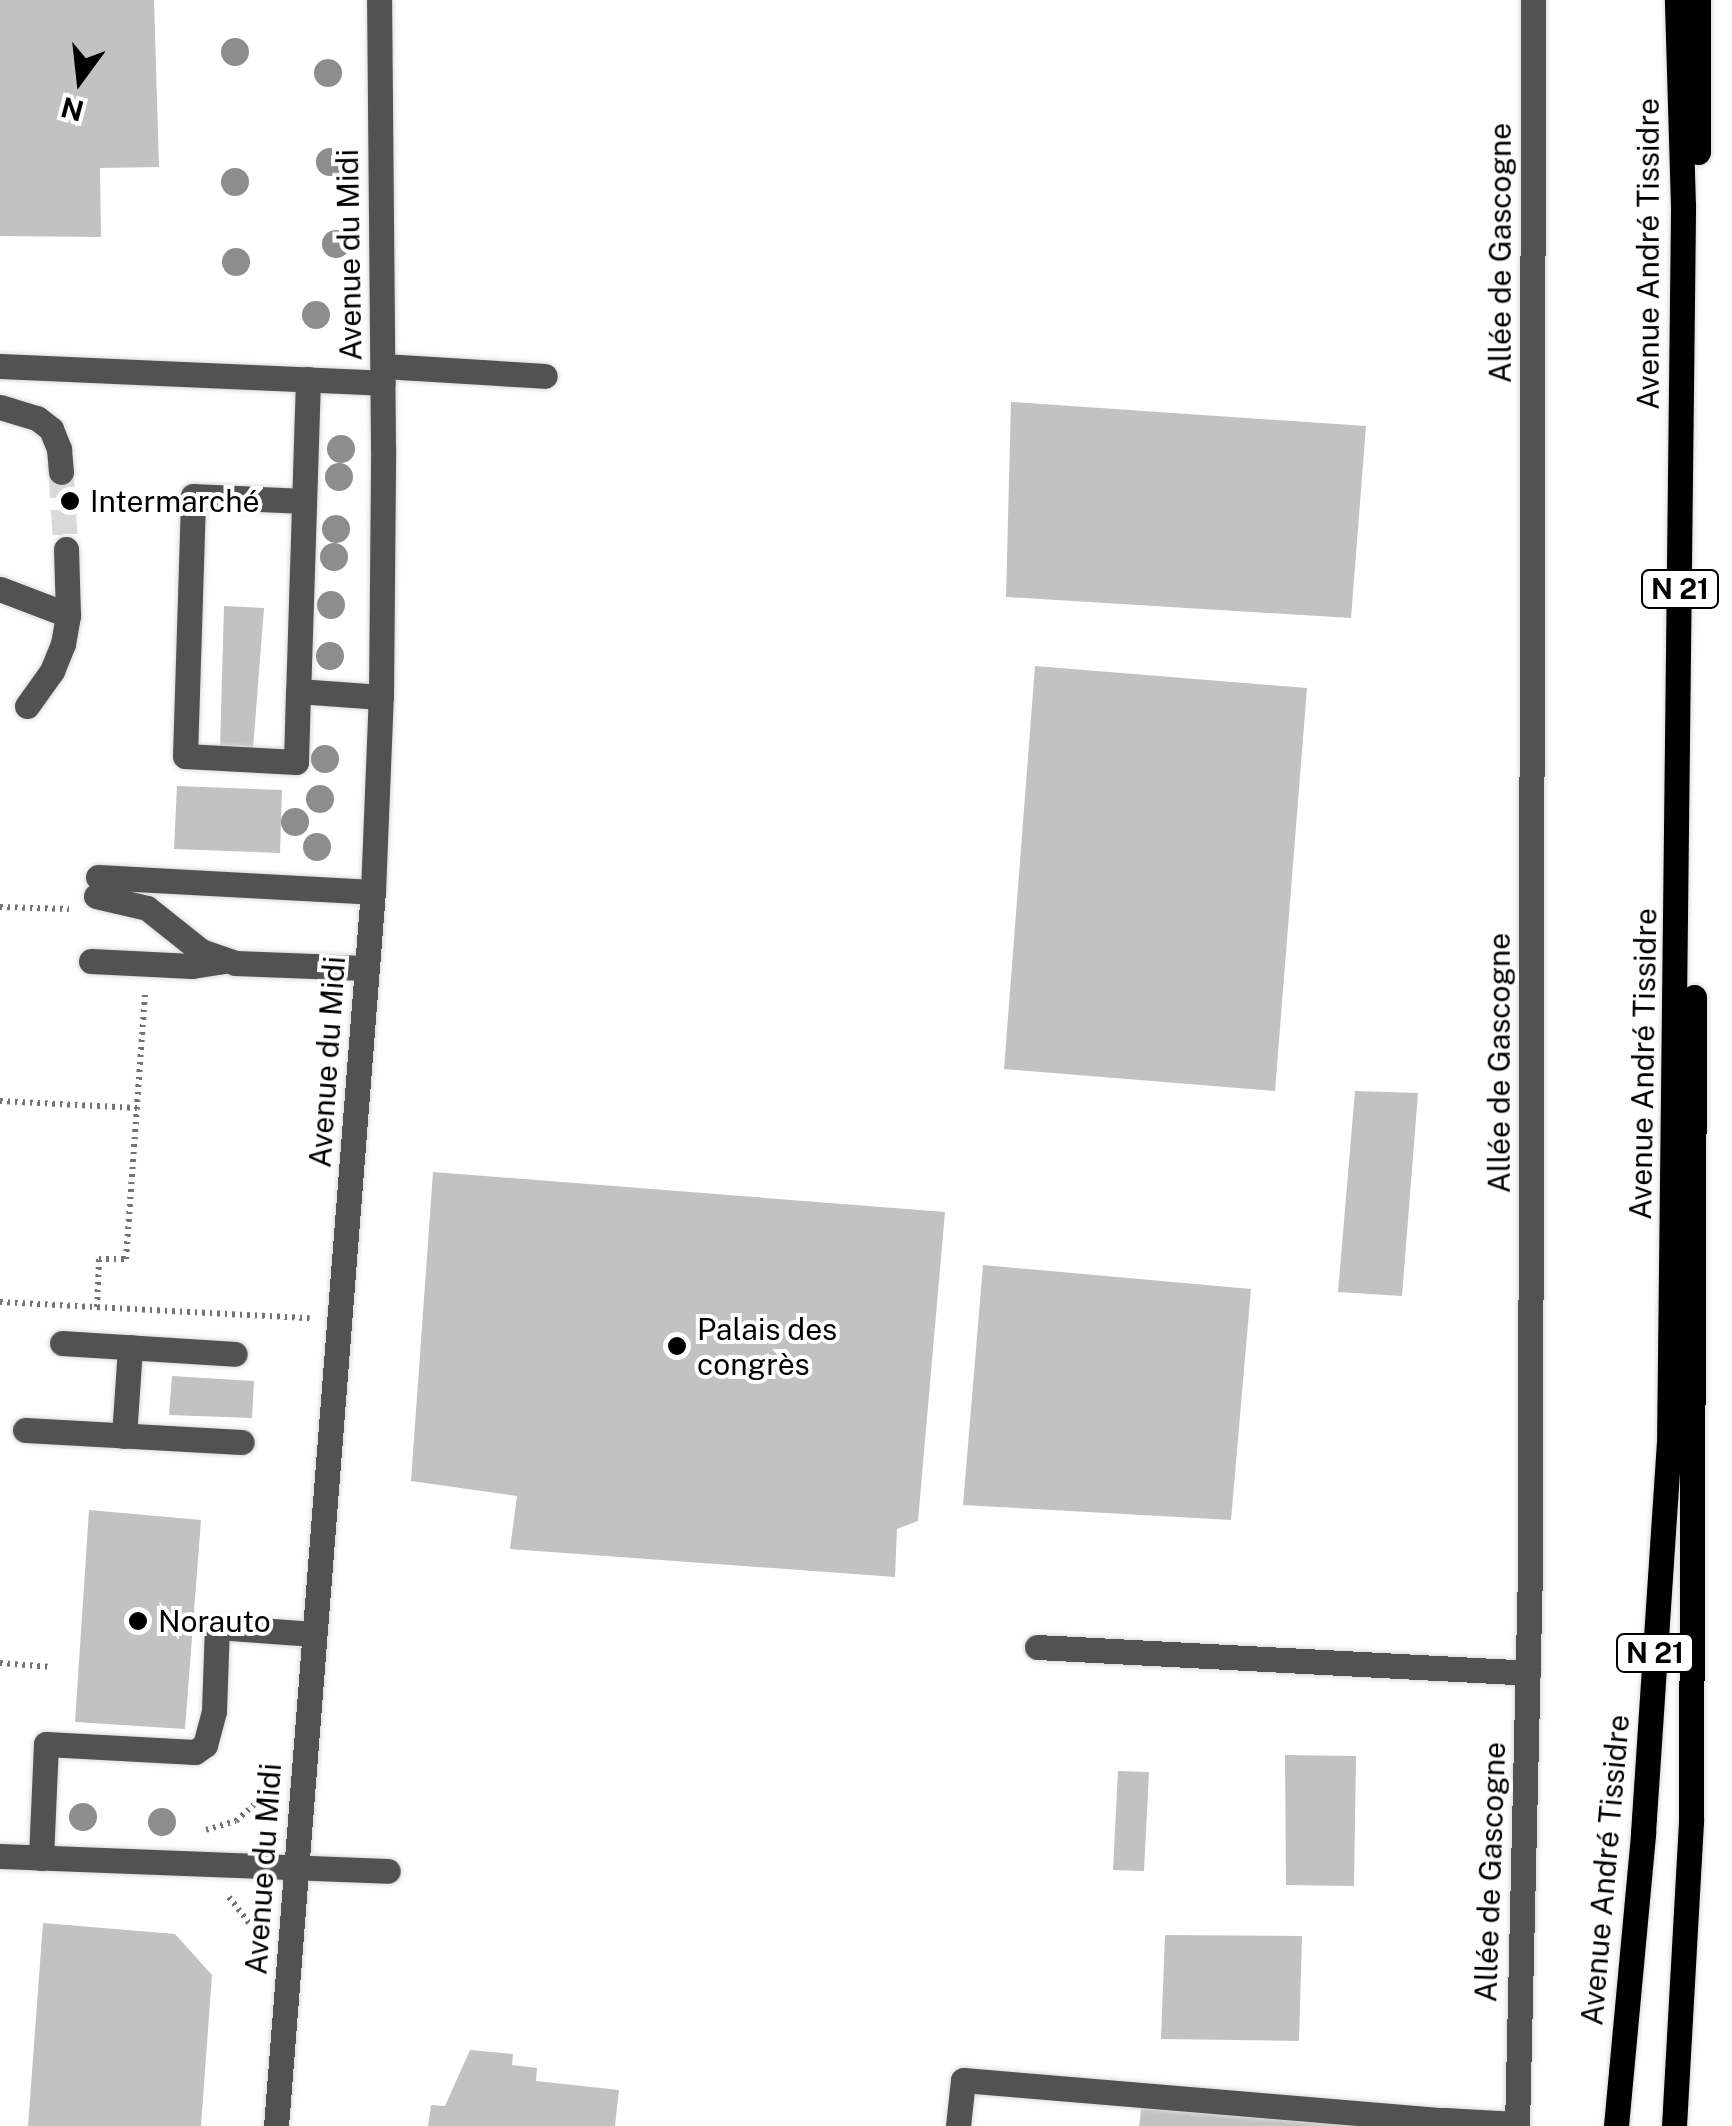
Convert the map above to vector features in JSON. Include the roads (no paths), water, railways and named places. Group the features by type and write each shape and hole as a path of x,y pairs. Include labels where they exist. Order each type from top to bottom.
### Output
{"main road":[{"name":"Avenue André Tissidre","path":"1616,2126 1643,1832 1669,1446 1683,225 1676,0"},
{"name":"Avenue André Tissidre","path":"1674,2126 1691,1821 1698,0"}],"street":[{"name":"Avenue du Midi","path":"276,2126 373,892 381,697 379,0"},
{"name":"Allée de Gascogne","path":"1517,2125 1528,1673 1533,0"},
{"path":"0,366 308,380 383,374 545,376"},
{"path":"304,501 193,496 185,756 296,762 308,380"},
{"path":"0,407 38,418 51,429 60,449 61,472"},
{"path":"27,706 52,672 68,615 66,549"},
{"path":"0,589 68,615"},
{"path":"298,692 381,697"},
{"path":"229,960 202,950 148,908 96,886 373,892"},
{"path":"91,961 192,966 229,960 366,968"},
{"path":"62,1343 236,1354"},
{"path":"124,1436 130,1347"},
{"path":"25,1430 242,1442"},
{"path":"40,1858 46,1744 195,1752 205,1745 214,1712 217,1627 314,1634"},
{"path":"1037,1647 1528,1673"},
{"path":"0,1856 388,1871"},
{"path":"958,2126 963,2080 1444,2123 1517,2125"}],"tunnel":[{"path":"61,472 66,549"}],"place":[{"name":"Intermarché","path":"70,501"},
{"name":"Palais des congrès","path":"677,1346"},
{"name":"Norauto","path":"138,1621"}]}
